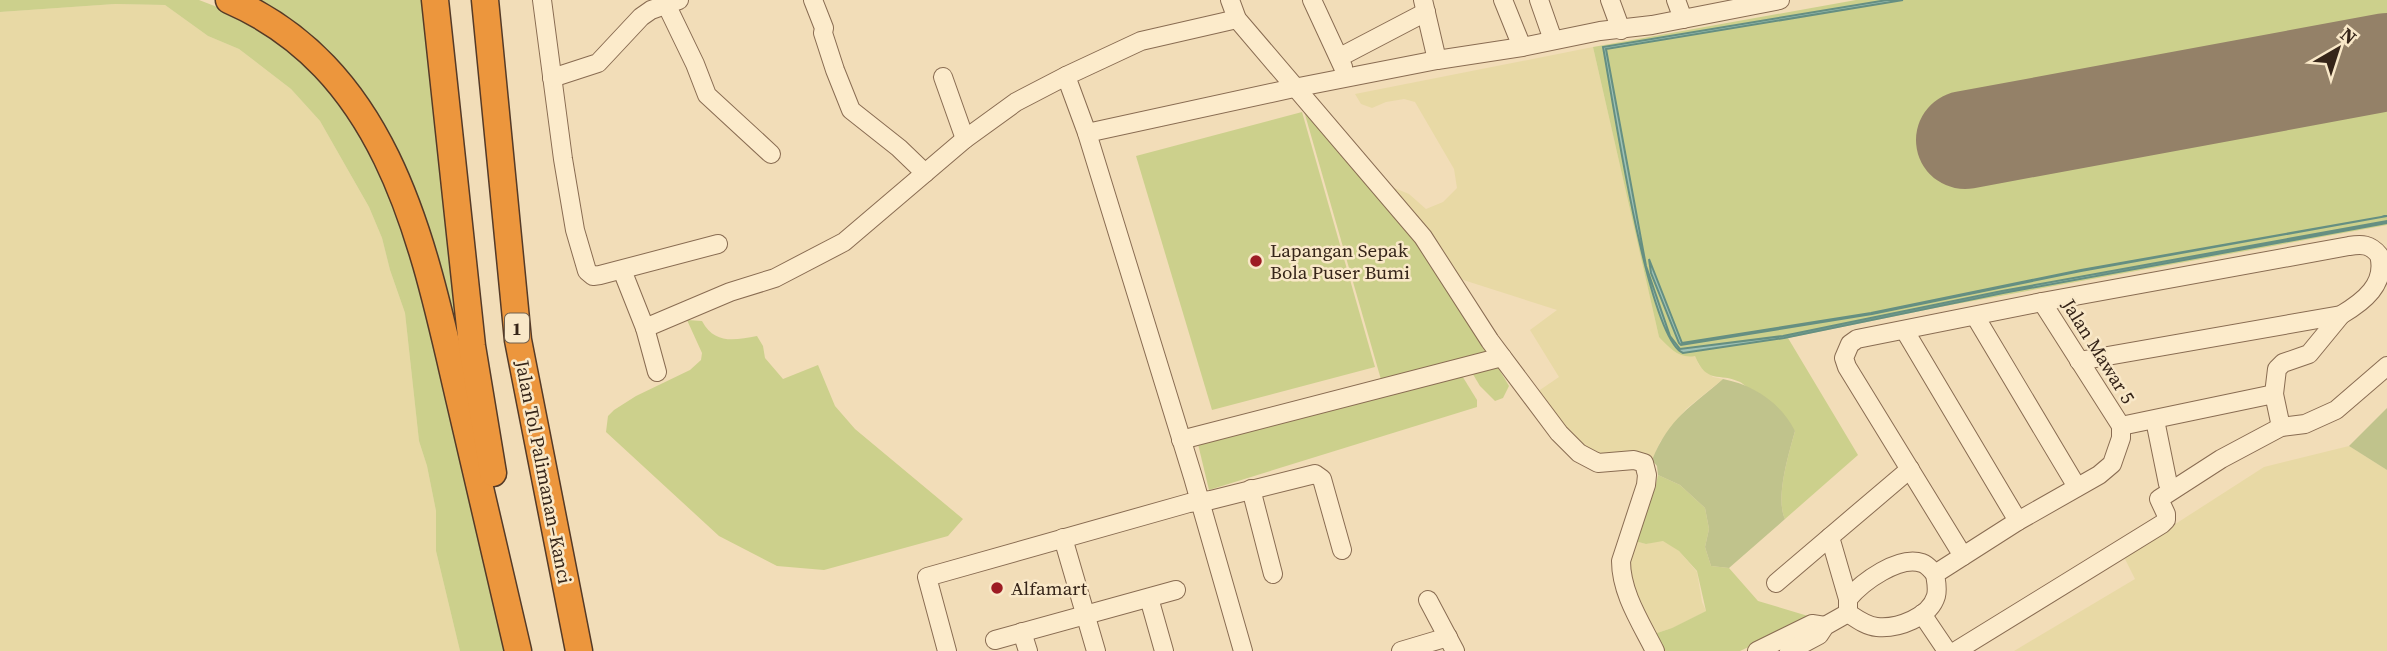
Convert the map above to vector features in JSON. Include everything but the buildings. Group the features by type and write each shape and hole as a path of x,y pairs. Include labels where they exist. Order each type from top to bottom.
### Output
{"highway":[{"path":"229,0 276,26 316,58 353,100 374,131 390,164 420,241 437,300 519,651"},
{"path":"435,0 472,346 519,651"},
{"name":"Jalan Tol Palimanan–Kanci","path":"485,0 518,340 579,651"}],"street":[{"path":"542,0 563,159 580,255 587,271 593,276 719,244"},
{"path":"813,0 851,110 899,148 925,173"},
{"path":"1230,0 1237,19 1423,237 1502,356 1559,433 1579,453 1598,463 1634,460 1644,463 1646,485 1621,561 1621,571 1629,597 1655,651"},
{"path":"1312,0 1340,57 1346,79"},
{"path":"1503,0 1522,47"},
{"path":"1539,0 1553,40"},
{"path":"1609,0 1621,30"},
{"path":"1676,0 1683,19"},
{"path":"1087,133 1437,60 1683,19 1743,4 1780,0"},
{"path":"552,78 598,63 631,26 661,4 695,64 706,95 771,154"},
{"path":"1340,57 1425,6 1437,60"},
{"path":"645,328 798,267 847,240 965,139 1016,102 1141,41 1237,19"},
{"path":"1066,76 1087,133 1243,651"},
{"path":"943,77 965,139"},
{"path":"1963,555 1844,358 1850,344 1857,340 2042,302 2364,244 2381,258 2386,276 2382,285 2341,315 2309,354 2279,365 2274,394 2281,426"},
{"path":"622,270 645,328 657,372"},
{"name":"Jalan Mawar 5","path":"2042,302 2121,426 2121,438 2112,464 2077,487"},
{"path":"2079,361 2341,315"},
{"path":"1935,574 2077,487 1975,316"},
{"path":"1905,331 2018,522"},
{"path":"1181,440 1502,356"},
{"path":"1956,651 2155,529 2166,520 2159,499 2221,459 2281,426 2305,424 2336,410 2387,366"},
{"path":"2121,426 2274,394"},
{"path":"2155,420 2168,484"},
{"path":"1776,583 1910,469"},
{"path":"947,651 927,577 1200,501 1311,474 1319,475 1324,483 1342,550"},
{"path":"1251,489 1273,574"},
{"path":"1789,651 1819,635 1825,626 1848,606 1866,581 1892,567 1911,561 1926,564 1935,574 1936,598 1922,614 1894,626 1875,627 1860,622 1848,606 1830,537"},
{"path":"1063,538 1096,651"},
{"path":"995,640 1176,590"},
{"path":"1149,598 1164,651"},
{"path":"1401,651 1452,644 1428,600"},
{"path":"1922,614 1947,651"},
{"path":"1757,651 1812,624 1825,626"},
{"path":"1022,632 1028,651"}],"shaded area":[{"path":"115,4 165,5 208,36 239,49 291,89 320,121 369,207 382,238 405,313 419,441 436,511 436,551 460,651 0,651 0,12"},
{"path":"1593,47 1659,337 1695,356 1699,365 1713,377 1723,379 1686,409 1660,442 1652,460 1644,457 1604,456 1578,442 1534,394 1559,377 1530,330 1557,310 1457,278 1387,185 1409,194 1426,209 1443,202 1457,188 1454,169 1415,102 1404,99 1372,108 1361,104 1355,94"},
{"path":"2349,446 2387,470 2387,651 2014,651 2135,579 2124,557 2264,467"},
{"path":"1631,540 1646,544 1663,540 1679,551 1697,572 1706,611 1654,634 1638,606 1627,566"}],"green space":[{"path":"0,0 199,0 238,15 306,60 366,138 416,264 510,651 460,651 436,551 436,511 419,441 405,313 382,238 369,207 320,121 291,89 239,49 208,36 165,5 115,4 0,12"},
{"path":"244,0 421,0 466,359 393,151"},
{"path":"1856,0 2387,0 2387,29 1960,108 1971,173 2387,96 2387,225 1940,307 1788,338 1858,455 1785,519 1782,510 1782,488 1795,431 1740,382 1709,374 1704,371 1695,356 1679,354 1659,337 1593,47"},
{"path":"1304,111 1404,224 1490,355 1382,383"},
{"name":"Lapangan Sepak Bola Puser Bumi","path":"1302,112 1375,367 1212,410 1136,156"},
{"path":"687,320 702,321 713,334 726,339 757,336 763,346 765,358 783,379 818,365 835,406 855,429 963,519 948,536 824,570 777,566 719,536 606,432 608,416 614,410 636,396 690,370 701,360 702,353"},
{"path":"1496,364 1509,386 1503,398 1495,401 1480,386 1471,371"},
{"path":"1461,374 1477,400 1477,407 1209,490 1198,444"},
{"path":"1723,379 1745,386 1765,397 1782,412 1795,431 1782,488 1782,510 1785,519 1729,568 1711,566 1705,547 1709,529 1705,508 1680,485 1658,475 1657,466 1652,460 1674,423"},
{"path":"2387,408 2387,470 2349,446"},
{"path":"1658,475 1680,485 1705,508 1709,529 1705,547 1711,566 1729,568 1758,601 1808,616 1802,622 1740,651 1664,651 1654,634 1706,611 1697,571 1679,551 1663,541 1646,544 1631,540 1655,489"}],"water":[{"path":"1887,0 1903,0 1606,49 1646,266 1670,336 1680,349 1783,336 2002,291 2387,223 2003,293 1784,338 1683,353 1670,337 1644,262 1603,47"},
{"path":"2387,216 2081,271 1872,314 1681,345 1651,273 1649,259 1682,343 1871,313 2081,270"}],"runway":[{"path":"1965,140 2387,62"}],"place":[{"name":"Lapangan Sepak Bola Puser Bumi","path":"1256,261"},
{"name":"Alfamart","path":"997,588"}]}
